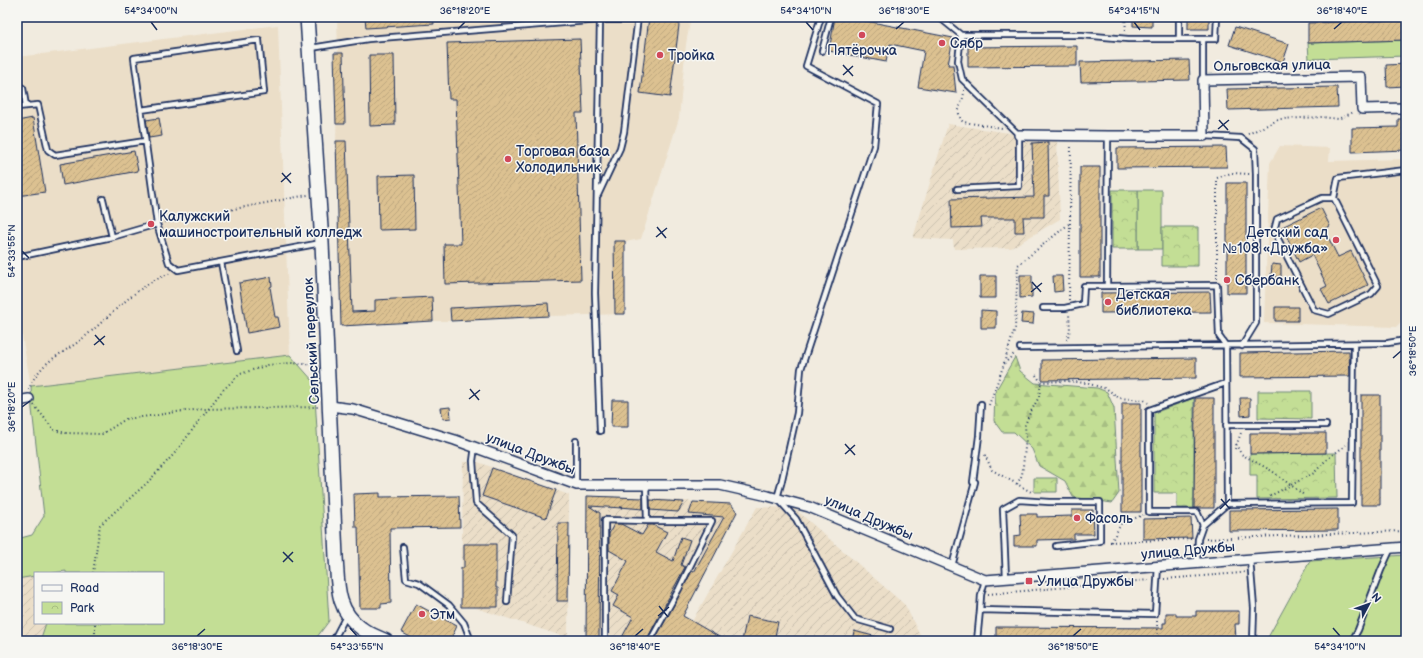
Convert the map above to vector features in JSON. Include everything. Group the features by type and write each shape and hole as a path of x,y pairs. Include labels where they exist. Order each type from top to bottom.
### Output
{"street":[{"name":"Сельский переулок","path":"307,17 322,243 336,557 340,598 347,614 361,629 386,641"},
{"name":"Ольговская улица","path":"1204,136 1203,80 1362,77 1362,109"},
{"path":"1362,109 1406,108"},
{"path":"1017,133 1108,136 1204,136"},
{"path":"17,401 29,398"},
{"name":"улица Дружбы","path":"330,406 353,409 475,446 576,484 720,485 777,498 809,507 985,580 1406,547"}],"lane":[{"path":"821,17 806,66 878,104 874,146 801,369 796,413 777,498 796,519 837,596 855,619 890,629"},
{"path":"822,51 831,17"},
{"path":"940,17 961,34 1082,35 1128,39 1203,40 1216,39 1217,17"},
{"path":"1179,17 1179,39"},
{"path":"309,48 368,40 600,20 637,19 624,132 620,148 598,197"},
{"path":"600,20 598,197 595,293 600,431"},
{"path":"957,189 1019,186 1017,133 962,79 958,61 961,34"},
{"path":"141,110 264,92 259,40 134,58 145,141 157,224 168,263 178,270 322,243"},
{"path":"1203,40 1203,80"},
{"path":"17,85 23,88 26,106"},
{"path":"17,107 38,104 48,150 55,155 145,141"},
{"path":"1107,286 1108,136"},
{"path":"1204,136 1241,138 1255,149 1256,323 1242,346"},
{"path":"1334,198 1322,198 1277,219 1274,231 1314,310 1330,314 1371,294 1378,286 1334,198 1338,178 1406,170"},
{"path":"104,198 112,238"},
{"path":"17,256 112,238 157,224"},
{"path":"221,262 237,351"},
{"path":"1043,308 1069,307 1083,304 1084,286 1217,285 1219,336 1226,346 1227,504"},
{"path":"1020,348 1354,344 1388,343 1406,340"},
{"path":"1197,563 1198,539 1203,525 1227,504 1352,503 1354,344"},
{"path":"1203,525 1197,512 1149,512 1149,410 1226,383"},
{"path":"952,566 974,482 979,436 980,404"},
{"path":"1226,425 1326,425"},
{"path":"576,441 576,484"},
{"path":"475,446 473,461 476,503 512,535 507,602"},
{"path":"646,485 647,521"},
{"path":"1006,578 1003,509 1019,500 1049,502 1100,502 1100,541 1056,546"},
{"path":"605,641 605,520 712,521 679,589 650,641"},
{"path":"403,547 406,579 419,583 449,605 464,623 471,641"},
{"path":"1352,641 1358,630 1391,548"},
{"path":"1250,559 1254,608 1254,641"},
{"path":"980,610 1155,614 1158,566"},
{"path":"977,641 981,595 985,580"},
{"path":"333,641 347,614"}],"path":[{"path":"1126,17 1126,31 1128,39"},
{"path":"962,79 964,99 958,110 959,117 963,122 1017,133"},
{"path":"1241,138 1280,119 1322,117 1338,118 1362,109"},
{"path":"1065,347 1070,330 1071,135"},
{"path":"1217,285 1217,178 1231,173 1256,174"},
{"path":"157,224 319,192"},
{"path":"988,407 1004,364 1015,328 1018,265 1070,223"},
{"path":"178,270 158,278 142,288 78,342 45,365 30,382 29,398 54,430 66,433 102,434 126,419 209,409 330,406"},
{"path":"1004,364 1020,348"},
{"path":"93,572 100,525 148,483 174,454 222,391 240,374 268,365 284,363 328,365"},
{"path":"1017,484 1022,475 1026,425 1029,415 1039,397 1041,382 1036,375"},
{"path":"1041,382 1067,381 1086,383 1107,389 1119,398 1144,400 1148,403 1149,410"},
{"path":"1226,461 1232,456 1245,425"},
{"path":"1257,503 1276,492 1292,486 1314,473 1326,460 1352,441"},
{"path":"1236,444 1241,454 1272,471 1315,503"},
{"path":"985,455 992,470 1049,502"},
{"path":"1110,542 1120,524 1149,512"},
{"path":"1100,541 1110,542 1402,531"},
{"path":"1155,614 1158,625 1158,641"},
{"path":"95,624 95,641"}],"shaded area":[{"path":"337,17 691,17 686,44 679,118 641,239 625,242 625,314 549,316 341,326 336,141 338,53"},
{"name":"Калужский машиностроительный колледж","path":"278,25 290,355 31,386 19,319 17,319 17,57"},
{"path":"948,124 1057,140 1060,219 1011,248 954,249 953,240 913,238"},
{"name":"Детский сад №108 «Дружба»","path":"1280,146 1330,148 1329,161 1406,159 1406,317 1396,327 1264,323 1270,163"},
{"path":"463,462 478,462 569,495 568,638 473,607 461,607"},
{"path":"587,496 731,504 737,512 670,641 586,641"},
{"path":"757,507 794,508 905,605 919,633 926,641 681,641"},
{"path":"34,576 34,624 46,624 40,641 17,641 17,579"}],"green space":[{"path":"1406,40 1406,56 1309,59 1308,43"},
{"path":"1112,190 1138,190 1138,249 1112,249"},
{"path":"1138,190 1162,190 1162,249 1138,249"},
{"path":"1162,227 1198,227 1198,266 1162,266"},
{"path":"290,355 314,382 329,621 314,641 40,641 46,624 164,624 164,572 34,572 34,576 17,579 17,539 32,535 44,516 32,409 31,386"},
{"path":"1015,357 1020,371 1035,383 1097,388 1107,392 1114,408 1119,493 1112,503 1073,497 1065,481 1039,466 1032,449 1014,432 1002,432 994,421 995,392"},
{"path":"1258,391 1311,391 1311,419 1258,418"},
{"path":"1194,398 1194,508 1177,508 1177,493 1154,493 1154,413"},
{"path":"1336,453 1337,498 1257,499 1257,475 1250,475 1250,454"},
{"path":"1034,478 1057,478 1057,492 1034,492"},
{"path":"1406,555 1406,641 1266,641 1310,561"}],"building":[{"path":"365,17 433,17 434,24 366,28"},
{"name":"Тройка","path":"649,17 680,17 670,97 640,93"},
{"path":"835,17 846,17 953,38 948,65 953,65 956,93 918,87 924,51 890,44 886,62 829,51"},
{"path":"1133,17 1152,17 1152,27 1133,26"},
{"path":"1188,17 1209,17 1209,29 1188,29"},
{"path":"1406,20 1406,40 1308,43 1308,23"},
{"path":"1235,27 1289,44 1283,62 1229,45"},
{"path":"580,39 583,113 576,113 581,280 445,284 444,244 461,244 456,99 449,99 447,43"},
{"path":"1077,46 1077,66 968,67 968,47"},
{"path":"334,53 343,53 345,124 336,124"},
{"path":"369,55 394,55 395,125 370,126"},
{"path":"1189,60 1190,80 1081,82 1080,62"},
{"path":"1406,64 1406,86 1387,87 1386,65"},
{"path":"1337,87 1338,107 1228,110 1227,89"},
{"path":"33,118 45,192 17,196 17,121"},
{"path":"159,118 162,136 149,138 146,120"},
{"path":"1398,119 1406,119 1406,150 1352,152 1352,128 1398,127"},
{"path":"336,141 346,141 352,312 375,311 375,300 432,297 433,321 341,326"},
{"path":"1048,142 1049,196 1044,196 1044,217 1023,217 1024,232 1015,232 1015,218 981,218 982,227 952,228 951,199 1034,197 1032,143"},
{"path":"1226,147 1227,167 1117,168 1117,148"},
{"path":"134,151 138,171 63,185 60,164"},
{"path":"1080,167 1100,167 1100,277 1080,277"},
{"path":"414,175 415,229 379,230 378,176"},
{"path":"1227,183 1246,183 1246,293 1227,293"},
{"path":"1321,208 1330,226 1324,229 1338,257 1351,251 1368,285 1329,304 1321,289 1327,286 1312,255 1299,262 1282,227"},
{"path":"614,241 625,241 625,314 615,314"},
{"path":"1272,264 1281,265 1281,277 1271,277"},
{"path":"1020,275 1032,275 1032,297 1020,298"},
{"path":"980,276 996,276 996,298 980,298"},
{"path":"1053,276 1062,276 1063,291 1054,292"},
{"path":"271,277 272,286 270,287 275,317 278,317 280,327 247,333 239,283"},
{"path":"1210,292 1211,312 1101,313 1101,293"},
{"path":"548,303 549,316 451,321 450,308"},
{"path":"1275,307 1298,307 1298,321 1275,321"},
{"path":"981,310 996,311 996,328 981,328"},
{"path":"1022,313 1034,314 1033,324 1021,323"},
{"path":"1349,351 1350,376 1240,377 1240,353"},
{"path":"1196,358 1196,378 1042,380 1042,360"},
{"path":"1361,395 1380,395 1380,505 1361,505"},
{"path":"1195,398 1214,398 1214,508 1194,508"},
{"path":"1240,398 1250,398 1250,415 1241,416"},
{"path":"612,400 628,400 628,427 611,427"},
{"path":"1122,403 1141,403 1141,512 1122,512"},
{"path":"450,407 451,418 443,419 441,408"},
{"path":"1250,433 1326,433 1326,453 1250,454"},
{"path":"492,468 556,490 546,518 482,496"},
{"path":"380,493 380,497 459,496 460,527 390,528 391,603 381,604 381,608 360,608 358,527 355,527 354,494"},
{"path":"587,496 643,498 643,509 589,506 600,513 599,641 586,641"},
{"path":"650,500 684,502 678,512 650,510"},
{"path":"693,502 731,504 737,512 683,616 726,641 654,641 692,571 694,572 724,517 689,514"},
{"path":"1338,509 1338,530 1229,531 1229,510"},
{"path":"1072,510 1093,510 1094,534 1074,534 1074,539 1037,540 1037,546 1014,546 1014,536 1021,535 1020,514 1037,514 1037,517 1072,516"},
{"path":"1191,518 1192,538 1143,539 1143,519"},
{"path":"558,523 569,523 568,601 557,601"},
{"path":"614,524 621,524 642,535 648,525 653,525 667,532 656,552 673,561 681,537 690,540 681,565 685,567 646,641 620,641 633,617 613,606 619,595 612,591 628,561 609,550 609,534"},
{"path":"464,544 496,544 496,588 498,588 498,607 461,607 461,568 464,568"},
{"name":"Этм","path":"416,604 457,626 450,641 417,641 401,632"},
{"path":"1196,611 1239,611 1239,624 1235,624 1236,639 1233,641 1213,641 1213,638 1153,638 1153,641 996,641 996,627 1163,628 1163,623 1166,623 1166,613 1176,613 1176,616 1196,616"},
{"path":"747,616 778,622 774,641 742,641"},
{"path":"854,631 881,638 881,641 852,641"}],"place":[{"name":"Пятёрочка","path":"862,35"},
{"name":"Сябр","path":"942,43"},
{"name":"Тройка","path":"660,55"},
{"name":"Торговая база Холодильник","path":"508,159"},
{"name":"Калужский машиностроительный колледж","path":"151,224"},
{"name":"Детский сад №108 «Дружба»","path":"1336,240"},
{"name":"Сбербанк","path":"1227,280"},
{"name":"Детская библиотека","path":"1108,302"},
{"name":"Фасоль","path":"1077,518"},
{"name":"Улица Дружбы","path":"1029,581"},
{"name":"Этм","path":"422,614"}]}
